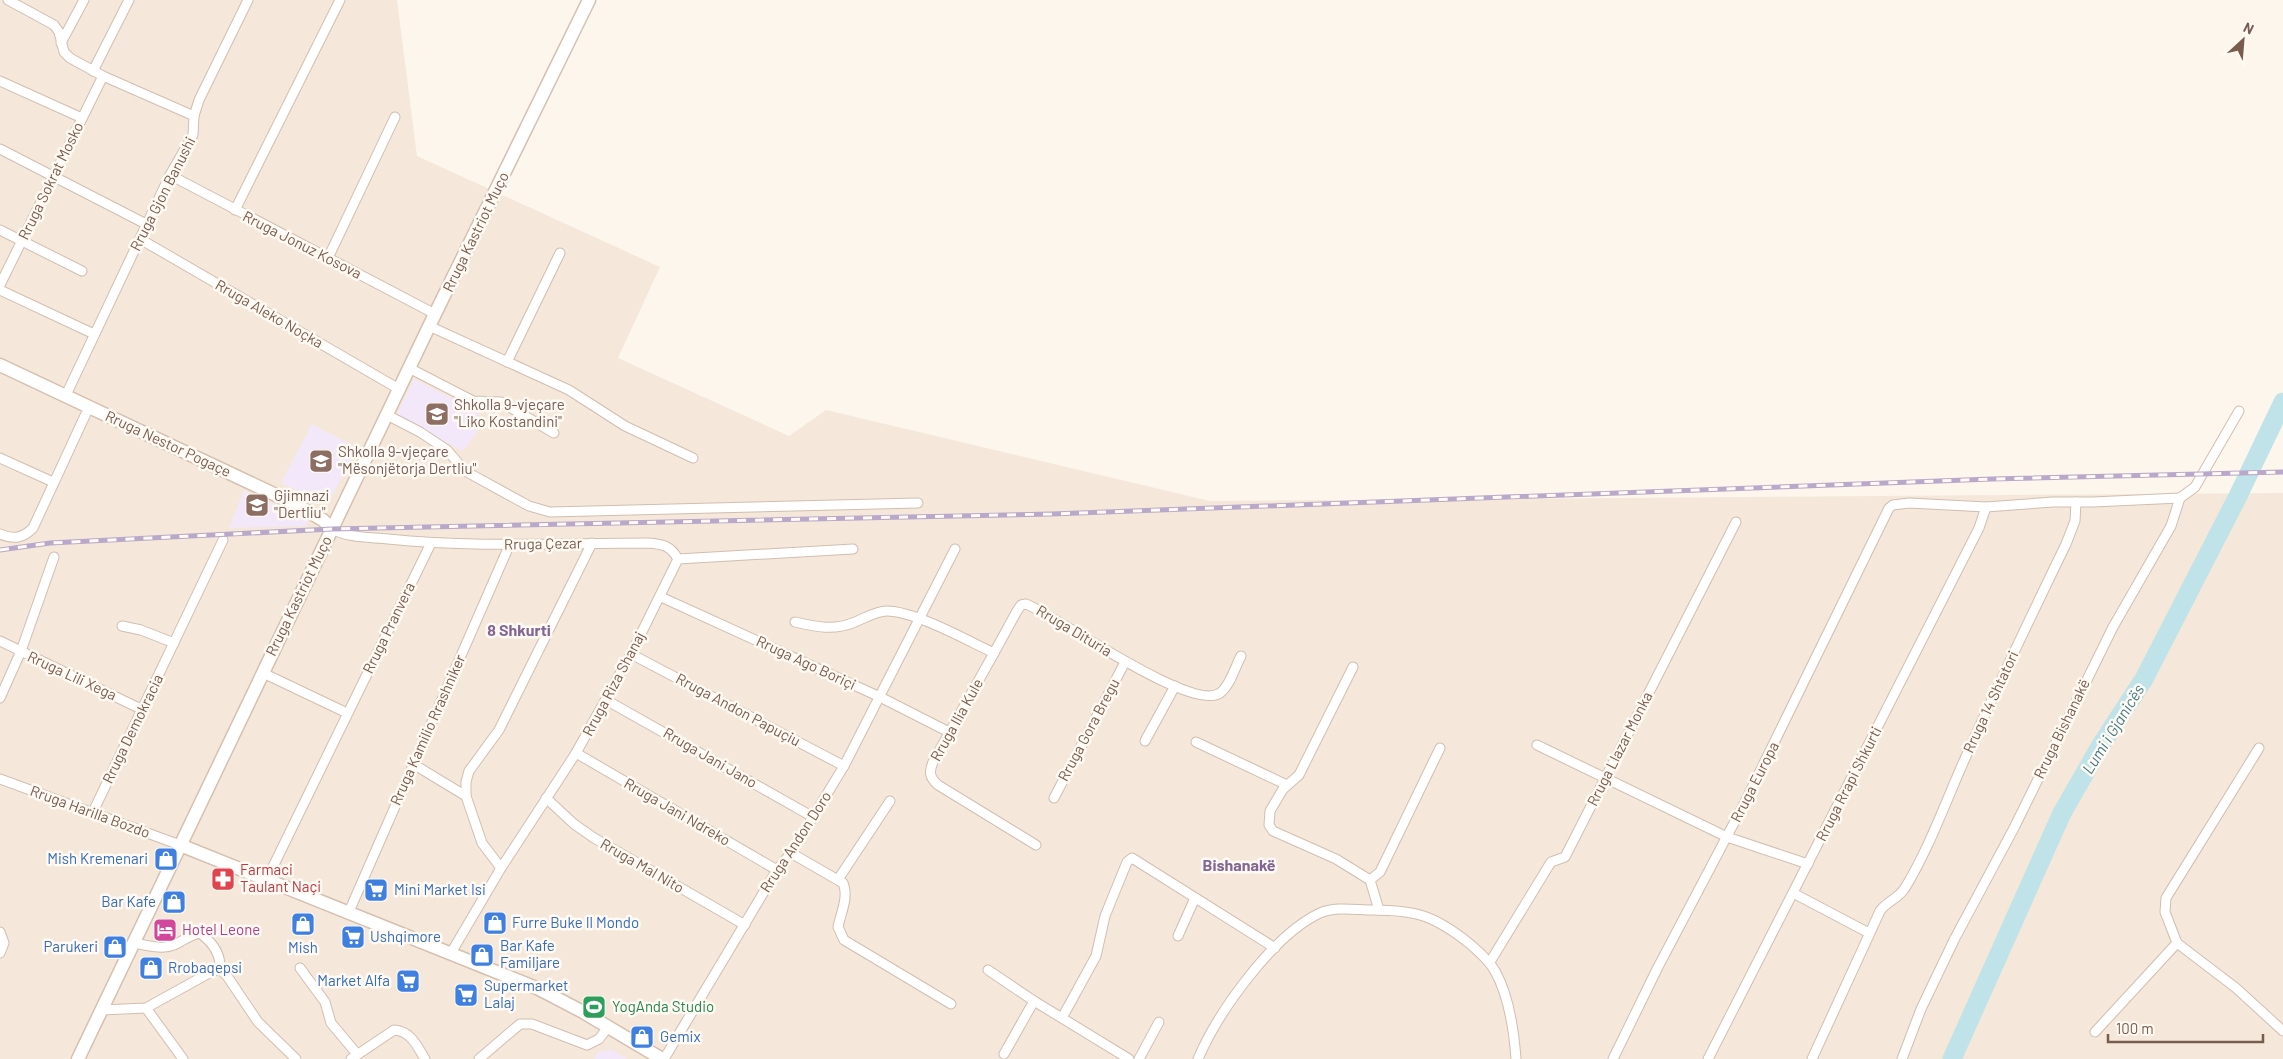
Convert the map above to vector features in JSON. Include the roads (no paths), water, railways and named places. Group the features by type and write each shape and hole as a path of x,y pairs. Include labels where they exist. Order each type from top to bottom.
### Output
{"street":[{"name":"Rruga Gjon Banushi","path":"8,0 54,25 66,55 103,76 194,116 193,136 170,175 66,395"},
{"path":"62,43 84,0"},
{"path":"93,71 129,0"},
{"path":"194,116 199,100 248,0"},
{"path":"235,210 340,0"},
{"name":"Rruga Kastriot Muço","path":"78,1059 429,326 589,0"},
{"name":"Rruga Sokrat Mosko","path":"0,285 103,76"},
{"path":"0,81 82,118"},
{"path":"328,258 395,117"},
{"path":"0,149 146,224"},
{"name":"Rruga Jonuz Kosova","path":"170,175 435,314"},
{"path":"0,230 82,271"},
{"name":"Rruga Aleko Noçka","path":"140,239 399,389"},
{"path":"507,362 560,253"},
{"path":"0,290 94,334"},
{"path":"429,326 570,390 625,426 693,458"},
{"name":"Rruga Nestor Pogaçe","path":"0,364 311,512 332,529"},
{"path":"409,368 473,401 501,402 554,433"},
{"path":"0,534 10,538 19,538 33,528 89,407"},
{"path":"1986,508 2053,502 2180,498 2187,495 2195,487 2239,411"},
{"path":"387,415 420,432 446,450 466,471 529,506 544,512 918,503"},
{"path":"0,458 53,482"},
{"name":"Rruga Bishanakë","path":"1902,1059 1921,1009 1955,938 2015,826 2113,628 2171,526 2180,498"},
{"name":"Rruga 14 Shtatori","path":"1869,933 1884,905 1897,898 1908,883 2066,544 2075,521 2076,502"},
{"name":"Rruga Europa","path":"1613,1059 1649,985 1806,682 1886,511 1893,505 1910,503 1986,508"},
{"name":"Rruga Rrapi Shkurti","path":"1708,1059 1979,528 1986,508"},
{"name":"Rruga Llazar Monka","path":"1490,962 1551,862 1565,857 1736,522"},
{"name":"Rruga Çezar","path":"332,529 350,535 431,544 509,546 592,543 499,730 470,771 466,782 466,796 482,843 501,868"},
{"name":"Rruga Demokracia","path":"92,814 223,540"},
{"path":"592,543 662,544 673,549 678,559 853,549"},
{"name":"Rruga Pranvera","path":"266,881 431,544"},
{"name":"Rruga Kamilio Rrashniker","path":"348,914 509,546"},
{"name":"Rruga Andon Doro","path":"663,1059 777,870 791,852 844,766 955,549"},
{"path":"0,698 21,652 54,556"},
{"name":"Rruga Riza Shanaj","path":"450,953 501,868 576,753 661,597 678,559"},
{"name":"Rruga Ago Boriçi","path":"661,597 880,697 950,732"},
{"name":"Rruga Dituria","path":"994,653 1017,611 1021,605 1026,604 1125,662 1175,686 1204,696 1214,696 1221,693 1240,656"},
{"path":"795,622 814,627 839,628 885,611 901,613 919,619 994,653"},
{"path":"122,626 141,630 174,643"},
{"name":"Rruga Lili Xega","path":"0,641 143,710"},
{"name":"Rruga Ilia Kule","path":"994,653 933,762 930,772 932,780 1036,845"},
{"name":"Rruga Andon Papuçiu","path":"631,654 844,766"},
{"name":"Rruga Gora Bregu","path":"1054,798 1125,662"},
{"path":"1352,667 1299,775 1283,789 1270,811 1269,825 1273,830 1336,859 1370,880 1379,910"},
{"path":"263,673 347,713"},
{"path":"1146,741 1175,686"},
{"name":"Rruga Jani Jano","path":"606,700 813,817"},
{"path":"1196,742 1287,786"},
{"path":"1537,745 1727,837 1808,864"},
{"path":"1370,880 1380,872 1440,748"},
{"path":"2259,748 2166,898 2165,912 2177,943 2236,988 2283,1031"},
{"name":"Rruga Jani Ndreko","path":"576,753 777,870"},
{"path":"413,764 466,796"},
{"name":"Rruga Harilla Bozdo","path":"0,779 180,845"},
{"name":"Rruga Mal Nito","path":"546,798 574,824 594,838 745,924"},
{"path":"839,878 890,801"},
{"path":"180,845 546,993 663,1059"},
{"path":"791,852 839,878 846,890 838,927 844,940 951,1004"},
{"path":"1062,1018 1096,956 1105,916 1129,859 1135,859 1275,948"},
{"path":"1794,893 1869,933 1812,1059"},
{"path":"1178,936 1195,898"},
{"path":"1198,1059 1234,997 1275,948 1308,921 1323,912 1379,910 1411,912 1436,920 1456,933 1490,962 1496,972 1509,1012 1516,1059"},
{"path":"0,932 4,944 0,953"},
{"path":"133,944 164,948 174,946 192,934 200,933 206,937 218,952 221,960 220,970"},
{"path":"2095,1032 2177,943"},
{"path":"300,968 325,1002 332,1023 354,1057 394,1030 402,1030 410,1036 425,1059"},
{"path":"101,1010 146,1008 211,972 220,970"},
{"path":"220,970 227,976 258,1022 296,1059"},
{"path":"988,970 1034,1001 1129,1059"},
{"path":"1004,1054 1034,1001"},
{"path":"146,1008 183,1059"},
{"path":"1139,1059 1159,1022"},
{"path":"479,1059 520,1024 532,1024 587,1045 598,1039 608,1027"}],"waterway":[{"name":"Lumi i Gjanicës","path":"1952,1059 2062,813 2101,745 2144,679 2238,496 2283,402"}],"railway":[{"path":"0,550 50,543 332,529 1052,514 1992,479 2283,472"}],"place":[{"name":"Shkolla 9-vjeçare \"Liko Kostandini\"","path":"437,414"},
{"name":"Shkolla 9-vjeçare \"Mësonjëtorja Dertliu\"","path":"321,461"},
{"name":"Gjimnazi \"Dertliu\"","path":"257,505"},
{"name":"Mish Kremenari","path":"166,859"},
{"name":"Farmaci Taulant Naçi","path":"223,879"},
{"name":"Mini Market Isi","path":"376,890"},
{"name":"Bar Kafe","path":"174,902"},
{"name":"Furre Buke Il Mondo","path":"495,923"},
{"name":"Mish","path":"303,924"},
{"name":"Hotel Leone","path":"165,930"},
{"name":"Ushqimore","path":"353,937"},
{"name":"Parukeri","path":"115,947"},
{"name":"Bar Kafe Familjare","path":"482,955"},
{"name":"Rrobaqepsi","path":"151,968"},
{"name":"Market Alfa","path":"408,981"},
{"name":"Supermarket Lalaj","path":"466,995"},
{"name":"YogAnda Studio","path":"594,1007"},
{"name":"Gemix","path":"642,1037"}],"district":[{"name":"8 Shkurti","path":"519,630"},
{"name":"Bishanakë","path":"1239,865"}]}
